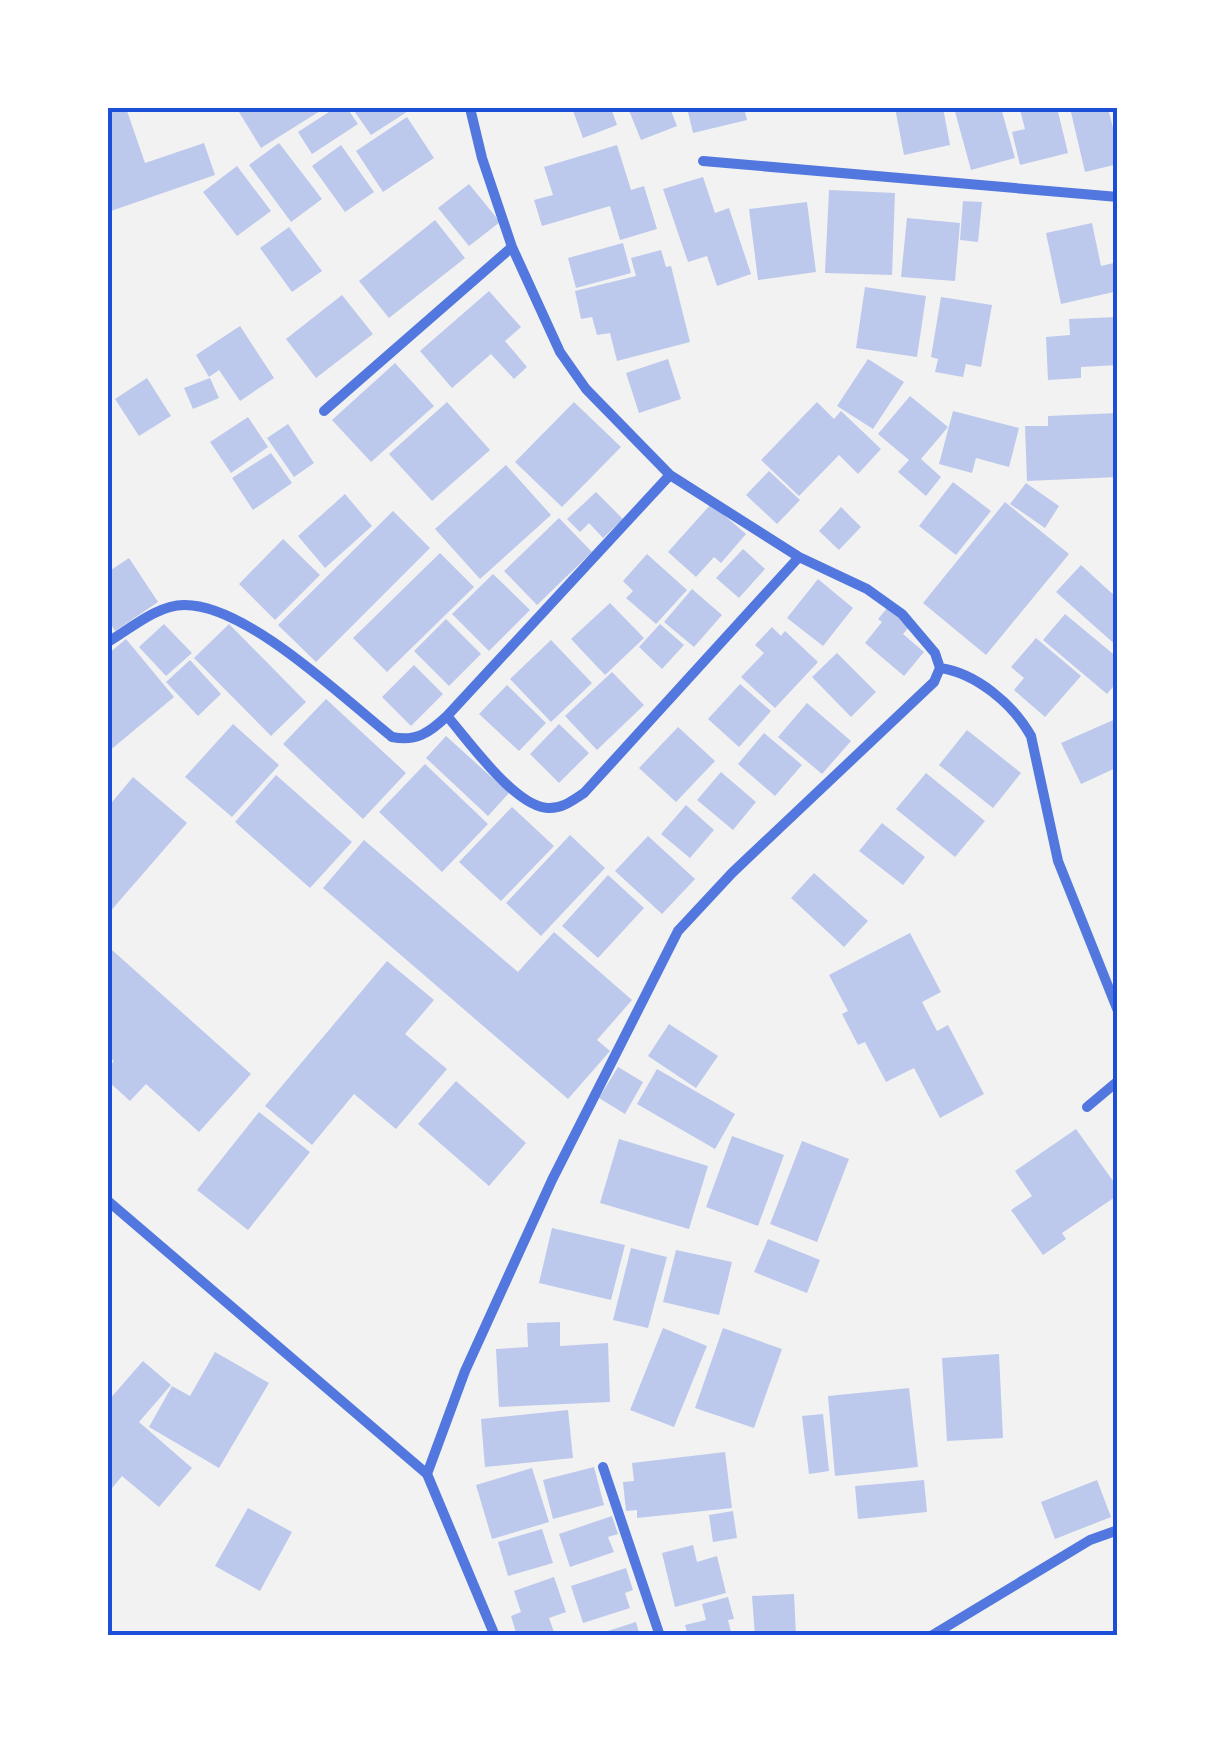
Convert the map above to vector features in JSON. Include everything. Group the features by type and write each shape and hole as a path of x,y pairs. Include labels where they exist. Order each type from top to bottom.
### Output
{"street":[{"path":"428,1474 465,1371 552,1180 678,931 732,873 934,682 940,668 935,653 902,614 867,589 799,557 670,475 586,389 560,352 512,247 470,108"},
{"path":"703,161 1118,197"},
{"path":"324,411 512,247"},
{"path":"108,642 159,610 181,604 207,608 241,622 276,644 392,737 408,741 423,736 447,716 670,475"},
{"path":"447,716 514,792 545,809 566,805 618,758 799,557"},
{"path":"940,668 958,670 980,684 1022,720 1031,736 1058,861 1118,1011"},
{"path":"1087,1108 1118,1081"},
{"path":"108,1201 428,1474 495,1636"},
{"path":"603,1467 660,1636"},
{"path":"932,1636 1090,1540 1118,1530"}],"building":[{"path":"111,108 126,108 145,163 204,143 215,175 108,212"},
{"path":"246,108 320,111 261,148 239,112"},
{"path":"335,108 347,108 358,124 312,154 298,132"},
{"path":"352,108 413,108 371,135"},
{"path":"572,108 611,108 617,125 583,138"},
{"path":"628,108 670,108 677,126 641,140"},
{"path":"687,108 744,108 747,120 693,133"},
{"path":"895,108 943,108 950,145 904,155"},
{"path":"954,108 1001,108 1015,158 971,170"},
{"path":"1057,108 1068,153 1020,165 1012,132 1025,129 1020,110"},
{"path":"1070,108 1108,108 1118,164 1085,172"},
{"path":"407,117 434,158 383,192 356,151"},
{"path":"279,143 322,199 291,222 249,165"},
{"path":"341,145 374,192 345,212 312,166"},
{"path":"617,145 631,190 644,186 657,229 620,240 610,206 542,226 534,200 553,195 544,167"},
{"path":"237,166 271,211 237,236 203,192"},
{"path":"703,177 715,213 729,208 751,274 717,286 707,256 688,262 663,189"},
{"path":"469,184 500,222 469,246 438,208"},
{"path":"829,190 895,193 892,275 825,273"},
{"path":"963,201 982,202 978,242 960,240"},
{"path":"807,202 816,272 758,280 749,209"},
{"path":"907,218 960,223 955,281 901,277"},
{"path":"435,220 465,258 389,318 359,281"},
{"path":"1092,223 1101,266 1118,262 1118,291 1061,304 1046,233"},
{"path":"289,227 322,271 292,292 260,248"},
{"path":"623,243 631,273 576,288 568,258"},
{"path":"661,250 666,267 671,266 690,342 617,361 610,333 597,335 592,317 581,319 575,291 636,276 631,258"},
{"path":"865,287 926,296 917,357 856,348"},
{"path":"489,291 521,327 505,341 527,367 514,379 491,354 452,388 420,351"},
{"path":"342,295 373,334 316,378 286,339"},
{"path":"941,297 992,305 981,367 966,364 963,377 935,372 938,359 931,357"},
{"path":"1118,317 1118,365 1081,367 1081,378 1048,380 1046,337 1070,335 1069,319"},
{"path":"240,326 274,378 240,401 219,370 209,377 196,355"},
{"path":"668,359 681,399 639,413 626,373"},
{"path":"868,359 904,382 873,429 837,406"},
{"path":"395,363 434,406 371,462 332,420"},
{"path":"147,378 171,416 139,436 115,399"},
{"path":"210,378 219,398 193,409 184,388"},
{"path":"910,396 948,427 921,459 941,477 926,496 898,472 909,460 878,434"},
{"path":"447,402 490,450 432,501 389,454"},
{"path":"574,402 621,447 562,507 515,462"},
{"path":"817,402 834,419 841,411 881,449 858,474 839,455 799,496 761,460"},
{"path":"953,411 1019,428 1009,467 976,458 972,473 939,464"},
{"path":"1118,413 1118,477 1027,481 1025,426 1048,426 1048,416"},
{"path":"248,417 268,447 231,473 210,442"},
{"path":"288,424 314,463 294,477 267,438"},
{"path":"271,453 292,483 253,510 232,478"},
{"path":"506,465 551,515 480,579 435,529"},
{"path":"769,471 800,500 777,524 746,495"},
{"path":"953,482 991,511 956,555 919,526"},
{"path":"1026,483 1059,506 1045,528 1010,504"},
{"path":"596,492 623,519 603,538 589,523 580,532 567,519"},
{"path":"345,494 372,526 325,568 298,536"},
{"path":"1005,502 1069,554 986,655 923,603"},
{"path":"711,504 746,534 721,563 714,557 696,577 668,552"},
{"path":"841,507 861,527 839,550 819,531"},
{"path":"393,511 430,548 316,662 278,625"},
{"path":"559,518 592,552 537,605 504,571"},
{"path":"283,539 320,575 275,620 239,584"},
{"path":"743,549 765,569 739,598 716,578"},
{"path":"440,553 474,587 387,672 353,638"},
{"path":"647,554 687,590 656,624 626,598 633,591 623,581"},
{"path":"129,558 158,602 115,631 108,619 108,572"},
{"path":"1081,565 1118,599 1118,647 1056,592"},
{"path":"493,574 530,610 489,651 452,614"},
{"path":"818,579 853,608 823,646 787,618"},
{"path":"692,589 722,615 694,647 664,622"},
{"path":"610,603 644,638 605,675 571,639"},
{"path":"888,607 910,626 903,634 924,652 904,676 865,643 882,622 878,619"},
{"path":"1065,614 1118,658 1118,681 1107,694 1043,640"},
{"path":"446,619 481,654 449,686 414,651"},
{"path":"164,624 192,653 166,676 139,647"},
{"path":"229,624 306,702 271,736 194,658"},
{"path":"660,624 684,645 662,669 639,647"},
{"path":"772,627 781,636 785,631 818,662 775,708 741,677 764,653 755,645"},
{"path":"1036,638 1081,676 1045,717 1014,690 1024,678 1011,667"},
{"path":"126,639 174,697 108,752 108,654"},
{"path":"551,640 592,683 551,722 510,679"},
{"path":"837,653 876,692 851,717 812,677"},
{"path":"190,660 221,694 198,716 166,682"},
{"path":"414,665 443,694 411,726 382,697"},
{"path":"612,672 644,705 597,750 565,716"},
{"path":"740,684 771,711 739,747 708,719"},
{"path":"507,685 546,723 519,751 479,714"},
{"path":"326,699 406,773 363,819 283,744"},
{"path":"807,703 851,741 822,774 778,737"},
{"path":"1118,718 1118,767 1081,784 1061,743"},
{"path":"233,724 279,765 232,817 185,777"},
{"path":"559,724 589,753 559,783 530,754"},
{"path":"678,727 715,761 676,802 639,768"},
{"path":"967,730 1021,773 993,808 939,765"},
{"path":"764,733 802,765 775,796 738,764"},
{"path":"446,736 509,793 488,816 426,758"},
{"path":"425,764 488,824 442,872 379,812"},
{"path":"721,772 756,802 733,830 697,800"},
{"path":"926,773 985,821 955,857 896,809"},
{"path":"276,775 352,842 310,888 235,822"},
{"path":"133,777 187,823 108,914 108,807"},
{"path":"686,805 714,830 690,858 661,834"},
{"path":"512,807 554,846 501,901 459,862"},
{"path":"882,823 925,857 903,885 859,851"},
{"path":"570,835 605,868 541,936 506,903"},
{"path":"648,836 695,879 662,914 615,871"},
{"path":"364,840 518,972 554,932 632,1000 597,1040 610,1051 568,1099 323,888"},
{"path":"814,873 868,921 844,947 791,898"},
{"path":"608,875 644,908 598,958 562,926"},
{"path":"910,933 941,992 922,1002 937,1031 948,1025 984,1094 940,1118 914,1068 886,1082 865,1042 858,1045 842,1014 848,1011 829,975"},
{"path":"112,950 251,1074 199,1132 146,1084 130,1101 108,1081 108,1068 114,1061 108,1056 108,955"},
{"path":"387,961 434,1000 405,1034 447,1069 396,1129 354,1094 312,1145 265,1106"},
{"path":"669,1024 718,1056 696,1088 648,1056"},
{"path":"618,1067 643,1082 625,1114 599,1098"},
{"path":"657,1069 735,1114 715,1149 637,1104"},
{"path":"456,1081 526,1143 489,1186 418,1124"},
{"path":"259,1112 310,1152 248,1230 197,1190"},
{"path":"1076,1129 1118,1188 1118,1195 1062,1233 1066,1239 1043,1255 1011,1210 1032,1196 1015,1171"},
{"path":"732,1136 784,1155 758,1226 706,1207"},
{"path":"619,1139 708,1166 689,1229 600,1203"},
{"path":"802,1141 849,1159 817,1242 770,1224"},
{"path":"552,1228 625,1245 611,1300 539,1283"},
{"path":"768,1239 820,1260 807,1293 754,1272"},
{"path":"631,1248 667,1257 648,1328 613,1320"},
{"path":"676,1250 732,1262 719,1315 663,1302"},
{"path":"560,1322 560,1346 608,1343 610,1402 499,1407 496,1349 528,1347 527,1323"},
{"path":"663,1328 707,1346 674,1427 630,1410"},
{"path":"723,1328 782,1349 754,1428 695,1408"},
{"path":"215,1352 269,1383 219,1468 149,1427 172,1386 190,1396"},
{"path":"999,1354 1003,1438 947,1441 942,1358"},
{"path":"143,1361 171,1385 139,1422 192,1468 159,1507 122,1476 108,1493 108,1401"},
{"path":"909,1388 918,1467 835,1476 828,1396"},
{"path":"568,1410 573,1458 485,1467 481,1419"},
{"path":"823,1414 829,1471 809,1474 802,1416"},
{"path":"725,1452 732,1508 637,1518 637,1510 626,1511 623,1482 634,1481 632,1463"},
{"path":"594,1467 604,1505 553,1519 543,1480"},
{"path":"532,1468 549,1522 492,1539 476,1485"},
{"path":"924,1480 927,1512 858,1519 855,1486"},
{"path":"1097,1480 1111,1517 1055,1539 1041,1502"},
{"path":"248,1508 292,1532 260,1591 215,1566"},
{"path":"733,1511 737,1538 713,1542 709,1515"},
{"path":"612,1516 618,1534 608,1537 614,1552 570,1567 559,1534"},
{"path":"542,1529 553,1563 508,1576 498,1542"},
{"path":"693,1545 697,1562 717,1556 726,1593 675,1607 662,1553"},
{"path":"626,1568 633,1590 625,1593 630,1608 583,1623 571,1586"},
{"path":"554,1577 566,1612 549,1618 554,1632 517,1636 511,1616 521,1612 514,1591"},
{"path":"794,1594 796,1636 755,1636 752,1596"},
{"path":"728,1597 734,1619 728,1620 732,1636 688,1636 685,1625 706,1620 702,1604"},
{"path":"636,1622 640,1636 595,1636 595,1635"}]}
